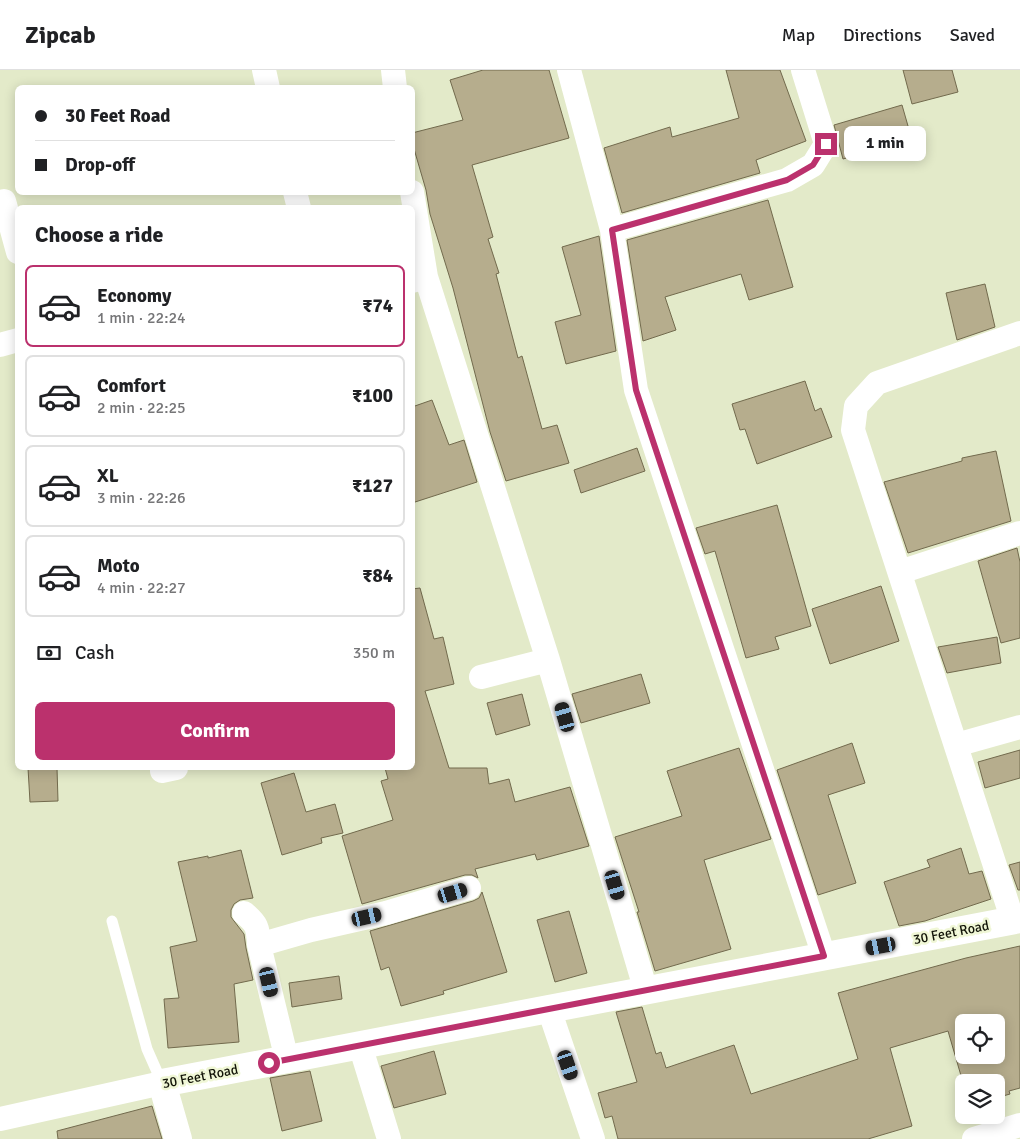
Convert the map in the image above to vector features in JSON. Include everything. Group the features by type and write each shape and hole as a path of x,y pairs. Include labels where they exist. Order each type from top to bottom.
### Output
{"main road":[{"name":"30 Feet Road","path":"162,1083 1017,920"},
{"path":"162,1083 178,1139"}],"street":[{"path":"264,70 267,85"},
{"path":"393,70 396,85"},
{"path":"568,70 612,230 636,390 824,956"},
{"path":"612,230 787,180 813,165 826,144 803,70"},
{"path":"4,201 15,241"},
{"path":"415,229 419,279 548,660 646,991"},
{"path":"1017,920 956,745 853,430 856,406 876,383 1020,334"},
{"path":"0,345 15,341"},
{"path":"900,572 1020,533"},
{"path":"481,677 548,660"},
{"path":"956,745 1020,727"},
{"path":"260,944 403,908 469,888"},
{"path":"244,913 255,923 258,930 287,1060"},
{"path":"549,1009 593,1139"},
{"path":"360,1045 389,1139"},
{"name":"30 Feet Road","path":"0,1119 162,1083"},
{"path":"974,1139 1020,1126"}],"lane":[{"path":"112,921 147,1049 162,1083"}],"building":[{"path":"483,70 549,70 569,138 472,165 493,237 488,239 499,273 496,274 518,358 522,356 542,429 557,425 569,463 506,481 490,432 453,288 430,214 426,190 415,152 415,132 463,120 450,80"},
{"path":"726,70 780,70 806,141 756,160 760,173 622,213 604,148 670,127 672,137 739,118"},
{"path":"903,70 952,70 958,92 912,104"},
{"path":"902,105 912,140 843,159 834,125"},
{"path":"768,200 793,287 749,300 741,274 665,297 676,330 643,341 627,240"},
{"path":"599,236 616,351 566,364 555,322 581,315 562,247"},
{"path":"985,284 995,327 957,340 946,293"},
{"path":"805,381 815,411 821,408 832,437 757,464 745,429 740,430 732,404"},
{"path":"432,400 449,445 464,440 477,482 415,502 415,406"},
{"path":"637,448 645,471 581,493 574,470"},
{"path":"996,451 1011,521 908,553 884,482 962,461 962,458"},
{"path":"777,505 811,626 775,637 779,649 746,658 715,551 705,554 696,528"},
{"path":"1017,548 1020,562 1020,638 1001,643 978,561"},
{"path":"881,586 899,641 830,664 812,609"},
{"path":"420,588 434,639 443,637 454,684 425,691 449,768 487,768 489,784 509,779 515,802 570,787 589,846 537,860 535,854 475,869 478,878 472,875 465,875 362,904 342,836 393,820 381,781 388,779 386,770 415,770 415,589"},
{"path":"997,637 1001,663 947,673 938,647"},
{"path":"641,674 650,703 581,723 572,694"},
{"path":"522,694 530,725 496,735 487,703"},
{"path":"852,743 865,783 828,795 856,883 818,895 777,770"},
{"path":"739,748 771,839 704,860 731,949 655,971 637,912 639,912 615,837 682,816 667,771"},
{"path":"1020,750 1020,778 985,788 978,762"},
{"path":"28,770 57,770 58,801 30,802"},
{"path":"294,773 306,812 335,804 343,833 321,838 322,843 282,855 261,783"},
{"path":"961,848 969,874 982,871 991,899 925,921 899,926 884,882 930,867 927,860"},
{"path":"241,850 253,898 240,900 234,904 231,910 231,917 244,934 253,980 234,984 239,1042 168,1048 164,999 179,998 170,947 197,941 178,862 208,856 208,858"},
{"path":"1020,862 1020,890 1018,890 1009,865"},
{"path":"482,892 507,972 443,991 444,994 401,1006 389,967 381,970 370,931 473,901 479,898"},
{"path":"569,911 587,973 555,982 537,920"},
{"path":"1020,946 1020,1088 1009,1091 1010,1094 1005,1095 1005,1074 961,1074 958,1064 1005,1064 1005,1014 955,1014 955,1055 948,1031 890,1048 912,1126 868,1139 618,1139 612,1116 605,1118 598,1093 637,1082 616,1012 642,1007 656,1054 661,1052 666,1068 734,1045 751,1094 858,1059 838,993 966,958"},
{"path":"339,976 342,999 292,1007 289,983"},
{"path":"434,1051 446,1094 394,1108 381,1066"},
{"path":"310,1071 322,1121 282,1131 270,1078"},
{"path":"152,1106 162,1139 58,1139 57,1131"}],"route":[{"path":"269,1063 824,956 636,390 612,230 787,180 813,165 826,144"}]}
